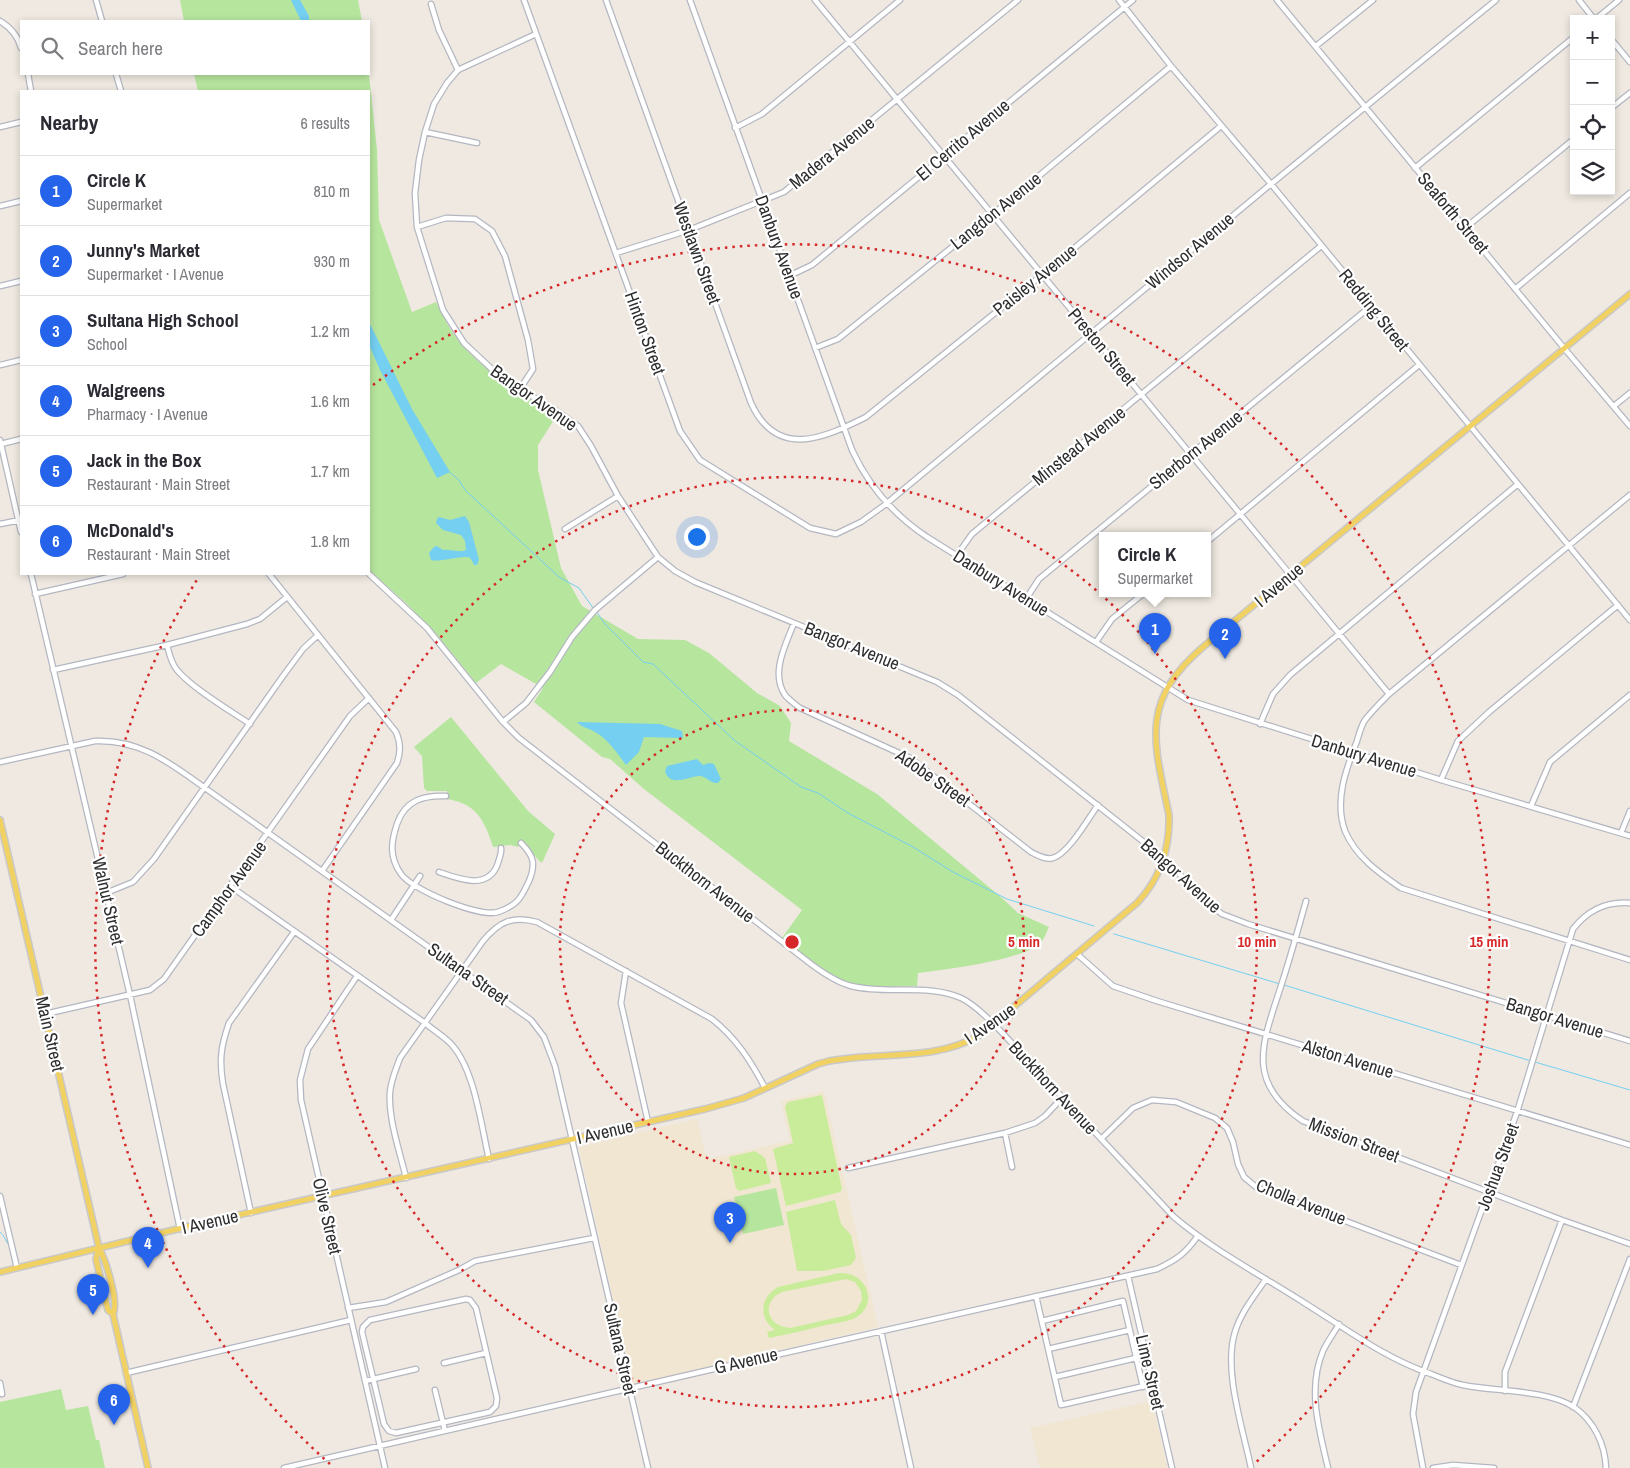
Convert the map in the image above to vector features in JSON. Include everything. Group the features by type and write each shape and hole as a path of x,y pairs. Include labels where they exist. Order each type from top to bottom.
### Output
{"main road":[{"name":"I Avenue","path":"0,1272 733,1102 818,1064 829,1061 858,1057 929,1053 950,1049 973,1039 994,1024 1144,896 1156,876 1164,858 1169,835 1168,815 1157,756 1156,732 1158,710 1167,688 1178,671 1186,662 1630,294"},
{"name":"Main Street","path":"0,820 99,1248 96,1259 108,1310 113,1314 148,1468"}],"street":[{"path":"96,0 102,20"},
{"name":"Hinton Street","path":"524,0 680,431 700,460 810,528 836,534 861,522 886,504"},
{"name":"Westlawn Street","path":"606,0 751,402 762,421 791,439 807,440 844,428"},
{"name":"Danbury Avenue","path":"690,0 844,428 863,472 886,504 918,531 1188,700 1441,780 1630,836"},
{"name":"Preston Street","path":"815,0 1389,694"},
{"path":"735,128 762,114 900,0"},
{"name":"Madera Avenue","path":"616,253 689,230 784,192 1018,0"},
{"name":"Redding Street","path":"1119,0 1170,66 1271,184 1630,620"},
{"name":"El Cerrito Avenue","path":"789,276 812,265 1133,0"},
{"name":"Seaforth Street","path":"1277,0 1630,426"},
{"path":"1316,46 1372,0"},
{"name":"Windsor Avenue","path":"886,504 1496,0"},
{"path":"1579,0 1592,15"},
{"path":"1600,15 1618,0"},
{"path":"430,4 439,30 458,70"},
{"path":"0,21 7,25 15,34 20,46"},
{"name":"Bangor Avenue","path":"536,34 458,70 447,83 434,104 419,160 416,193 417,226 443,310 464,343 495,372 578,426 592,446 618,496 658,557 675,572 695,582 937,682 958,695 1164,858 1205,901 1222,914 1630,1041"},
{"path":"1415,168 1570,40"},
{"path":"1615,44 1630,62"},
{"name":"Langdon Avenue","path":"815,348 838,339 992,215 1170,66"},
{"path":"28,75 32,90"},
{"path":"116,75 121,90"},
{"path":"1615,105 1630,93"},
{"path":"0,127 20,122"},
{"name":"Paisley Avenue","path":"844,428 866,417 1042,276 1221,126"},
{"path":"425,132 477,143"},
{"path":"1464,228 1570,141"},
{"path":"1516,289 1630,192"},
{"path":"0,206 20,201"},
{"path":"417,226 446,218 475,219 492,231 505,256 528,340 533,369 520,389"},
{"name":"Minstead Avenue","path":"957,555 972,534 1321,246"},
{"path":"0,286 20,281"},
{"name":"Sherborn Avenue","path":"1026,599 1039,578 1371,306"},
{"path":"0,365 20,360"},
{"path":"1211,539 1419,365"},
{"path":"1614,406 1630,393"},
{"path":"0,524 20,520 0,442 20,439"},
{"path":"1260,724 1273,694 1290,676 1518,484"},
{"path":"1630,495 1389,694 1365,720 1341,792 1341,812 1345,831 1358,853 1378,872 1401,888 1630,960"},
{"path":"565,529 618,496"},
{"path":"503,722 526,703 550,672 572,637 595,610 658,557"},
{"name":"Walnut Street","path":"31,575 130,995 180,1229"},
{"path":"36,594 119,575"},
{"path":"270,575 399,738 400,754 397,763 322,871"},
{"name":"Buckthorn Avenue","path":"370,575 427,628 503,722 527,745 806,961 827,975 849,986 951,994 971,1004 994,1024 1174,1217 1197,1237 1340,1324 1380,1352 1422,1371 1462,1385 1545,1396 1573,1407 1590,1421 1600,1437 1606,1468"},
{"path":"53,670 166,645 247,624 260,619 287,597"},
{"path":"1096,642 1112,619 1139,597"},
{"path":"1441,780 1458,741 1489,712 1618,605"},
{"name":"Adobe Street","path":"794,623 780,660 778,675 786,696 800,708 910,758 1031,852 1042,858 1052,859 1064,852 1098,805"},
{"path":"106,893 133,882 154,860 283,676 303,649 318,635"},
{"path":"166,645 177,670 195,686 250,724"},
{"path":"1531,806 1550,762 1630,695"},
{"name":"Camphor Avenue","path":"45,1014 150,990 164,979 350,716 369,698"},
{"name":"Sultana Street","path":"0,762 104,740 137,746 172,765 205,788 523,1013 538,1028 544,1037 555,1066 628,1389 648,1468"},
{"path":"446,796 423,797 408,806 399,819 391,843 394,862 402,876 414,885 429,894 459,906 485,913 497,912 520,900 532,874 533,863 530,852 522,843"},
{"path":"1621,833 1630,811"},
{"path":"439,872 465,881 484,879 495,870 501,848"},
{"path":"391,920 420,876"},
{"path":"230,886 424,1023 452,1045 465,1064 471,1082 489,1159"},
{"name":"Mission Street","path":"1306,901 1266,1033 1262,1059 1266,1080 1286,1110 1303,1121 1630,1244"},
{"name":"Joshua Street","path":"1422,1468 1413,1414 1416,1392 1422,1371 1518,1112 1573,929 1580,919 1589,912 1608,904 1630,903"},
{"path":"406,1178 393,1122 390,1093 393,1076 400,1058 495,927 508,921 523,918 537,922 693,1007 726,1030 751,1062 765,1088"},
{"path":"251,1213 223,1084 220,1063 223,1038 230,1023 294,932"},
{"name":"Alston Avenue","path":"1077,954 1113,986 1630,1146"},
{"path":"626,971 621,1003 648,1122"},
{"name":"Olive Street","path":"357,976 308,1049 300,1080 301,1100 385,1468"},
{"path":"848,1168 1005,1132 1035,1123 1063,1097"},
{"name":"Cholla Avenue","path":"1101,1139 1134,1108 1152,1100 1176,1102 1215,1118 1227,1128 1244,1177 1256,1187 1461,1265"},
{"path":"1005,1132 1012,1167"},
{"path":"0,1196 17,1268"},
{"path":"1505,1391 1505,1372 1562,1220"},
{"name":"G Avenue","path":"284,1468 1157,1269 1175,1261 1187,1251 1197,1237"},
{"path":"348,1308 386,1302 459,1270 475,1260 594,1238"},
{"path":"1573,1407 1630,1259"},
{"name":"Lime Street","path":"1128,1276 1172,1468"},
{"path":"1251,1468 1231,1372 1231,1350 1235,1331 1244,1312 1266,1279"},
{"path":"1036,1296 1061,1405 1153,1384"},
{"path":"466,1299 470,1300 476,1308 497,1398 496,1406 490,1412 396,1433 389,1431 384,1424 374,1379 362,1332 363,1326 370,1320 466,1299"},
{"path":"1042,1321 1123,1301 1143,1387"},
{"path":"126,1373 351,1320"},
{"path":"1328,1468 1316,1413 1314,1394 1317,1373 1324,1350 1340,1324"},
{"path":"1048,1349 1130,1330"},
{"path":"881,1331 911,1468"},
{"path":"444,1363 486,1353"},
{"path":"1055,1377 1136,1358"},
{"path":"365,1381 416,1369"},
{"path":"0,1383 2,1394"},
{"path":"435,1390 445,1431"},
{"path":"1433,1468 1454,1465 1494,1468"}],"shaded area":[{"path":"824,1091 878,1327 632,1385 579,1147 697,1119 707,1159 790,1141 781,1101"},
{"path":"1152,1401 1167,1468 1040,1468 1030,1428"}],"green space":[{"path":"180,0 358,0 362,20 184,20"},
{"path":"194,75 369,75 377,150 379,220 412,312 436,302 451,330 473,356 513,388 557,415 538,445 538,470 561,568 582,606 638,639 685,640 709,653 757,693 780,706 791,723 789,741 877,794 1018,913 1049,927 1042,941 1034,948 1003,959 965,967 918,973 917,986 865,986 837,978 817,966 782,938 802,910 644,789 610,759 602,757 534,702 543,688 501,664 476,683 437,635 407,604 370,571 370,90 198,90"},
{"path":"451,717 528,811 555,834 542,863 520,841 518,847 511,845 493,847 483,821 472,809 457,801 447,799 447,791 427,791 424,788 422,756 414,747"},
{"path":"822,1095 842,1189 840,1192 786,1206 773,1149 793,1143 785,1106 788,1102"},
{"path":"755,1151 765,1158 771,1183 739,1191 736,1188 729,1157"},
{"path":"776,1188 784,1225 743,1234 734,1197"},
{"path":"835,1200 841,1224 851,1235 856,1258 851,1265 823,1271 797,1271 786,1212"},
{"path":"839,1273 849,1274 863,1283 867,1290 867,1306 862,1313 853,1319 769,1338 767,1332 775,1330 766,1320 763,1308 768,1296 778,1287","holes":["846,1279 855,1282 861,1291 862,1300 856,1311 848,1315 790,1328 782,1327 776,1323 769,1313 771,1302 775,1296 782,1292"]},
{"path":"61,1389 66,1410 88,1406 96,1440 99,1440 105,1468 0,1468 0,1402"}],"water":[{"path":"291,0 300,0 309,16 309,20 301,20"},
{"path":"370,324 412,409 450,472 437,478 370,347"},
{"path":"465,516 469,522 479,560 477,565 474,565 471,559 467,557 431,560 429,553 437,546 443,550 466,550 465,541 461,535 443,530 436,523 439,517 450,520"},
{"path":"577,722 660,724 682,731 683,738 644,737 639,752 626,765 604,738"},
{"path":"697,759 703,765 714,764 721,779 718,783 700,776 681,780 671,779 665,771 667,766"}],"waterway":[{"path":"448,471 459,480 465,490 559,577 579,588 593,608"},
{"path":"596,611 605,624 643,662 653,664 734,740 801,787 818,793 848,813 913,847 953,872 1007,899 1094,926"},
{"path":"1114,934 1280,984"},
{"path":"1284,985 1531,1061"},
{"path":"1535,1062 1630,1090"},
{"path":"0,1232 10,1246"}],"place":[{"name":"Circle K","path":"1155,654"},
{"name":"Junny's Market","path":"1225,659"},
{"name":"Sultana High School","path":"730,1243"},
{"name":"Walgreens","path":"148,1268"},
{"name":"Jack in the Box","path":"93,1315"},
{"name":"McDonald's","path":"114,1425"}]}
